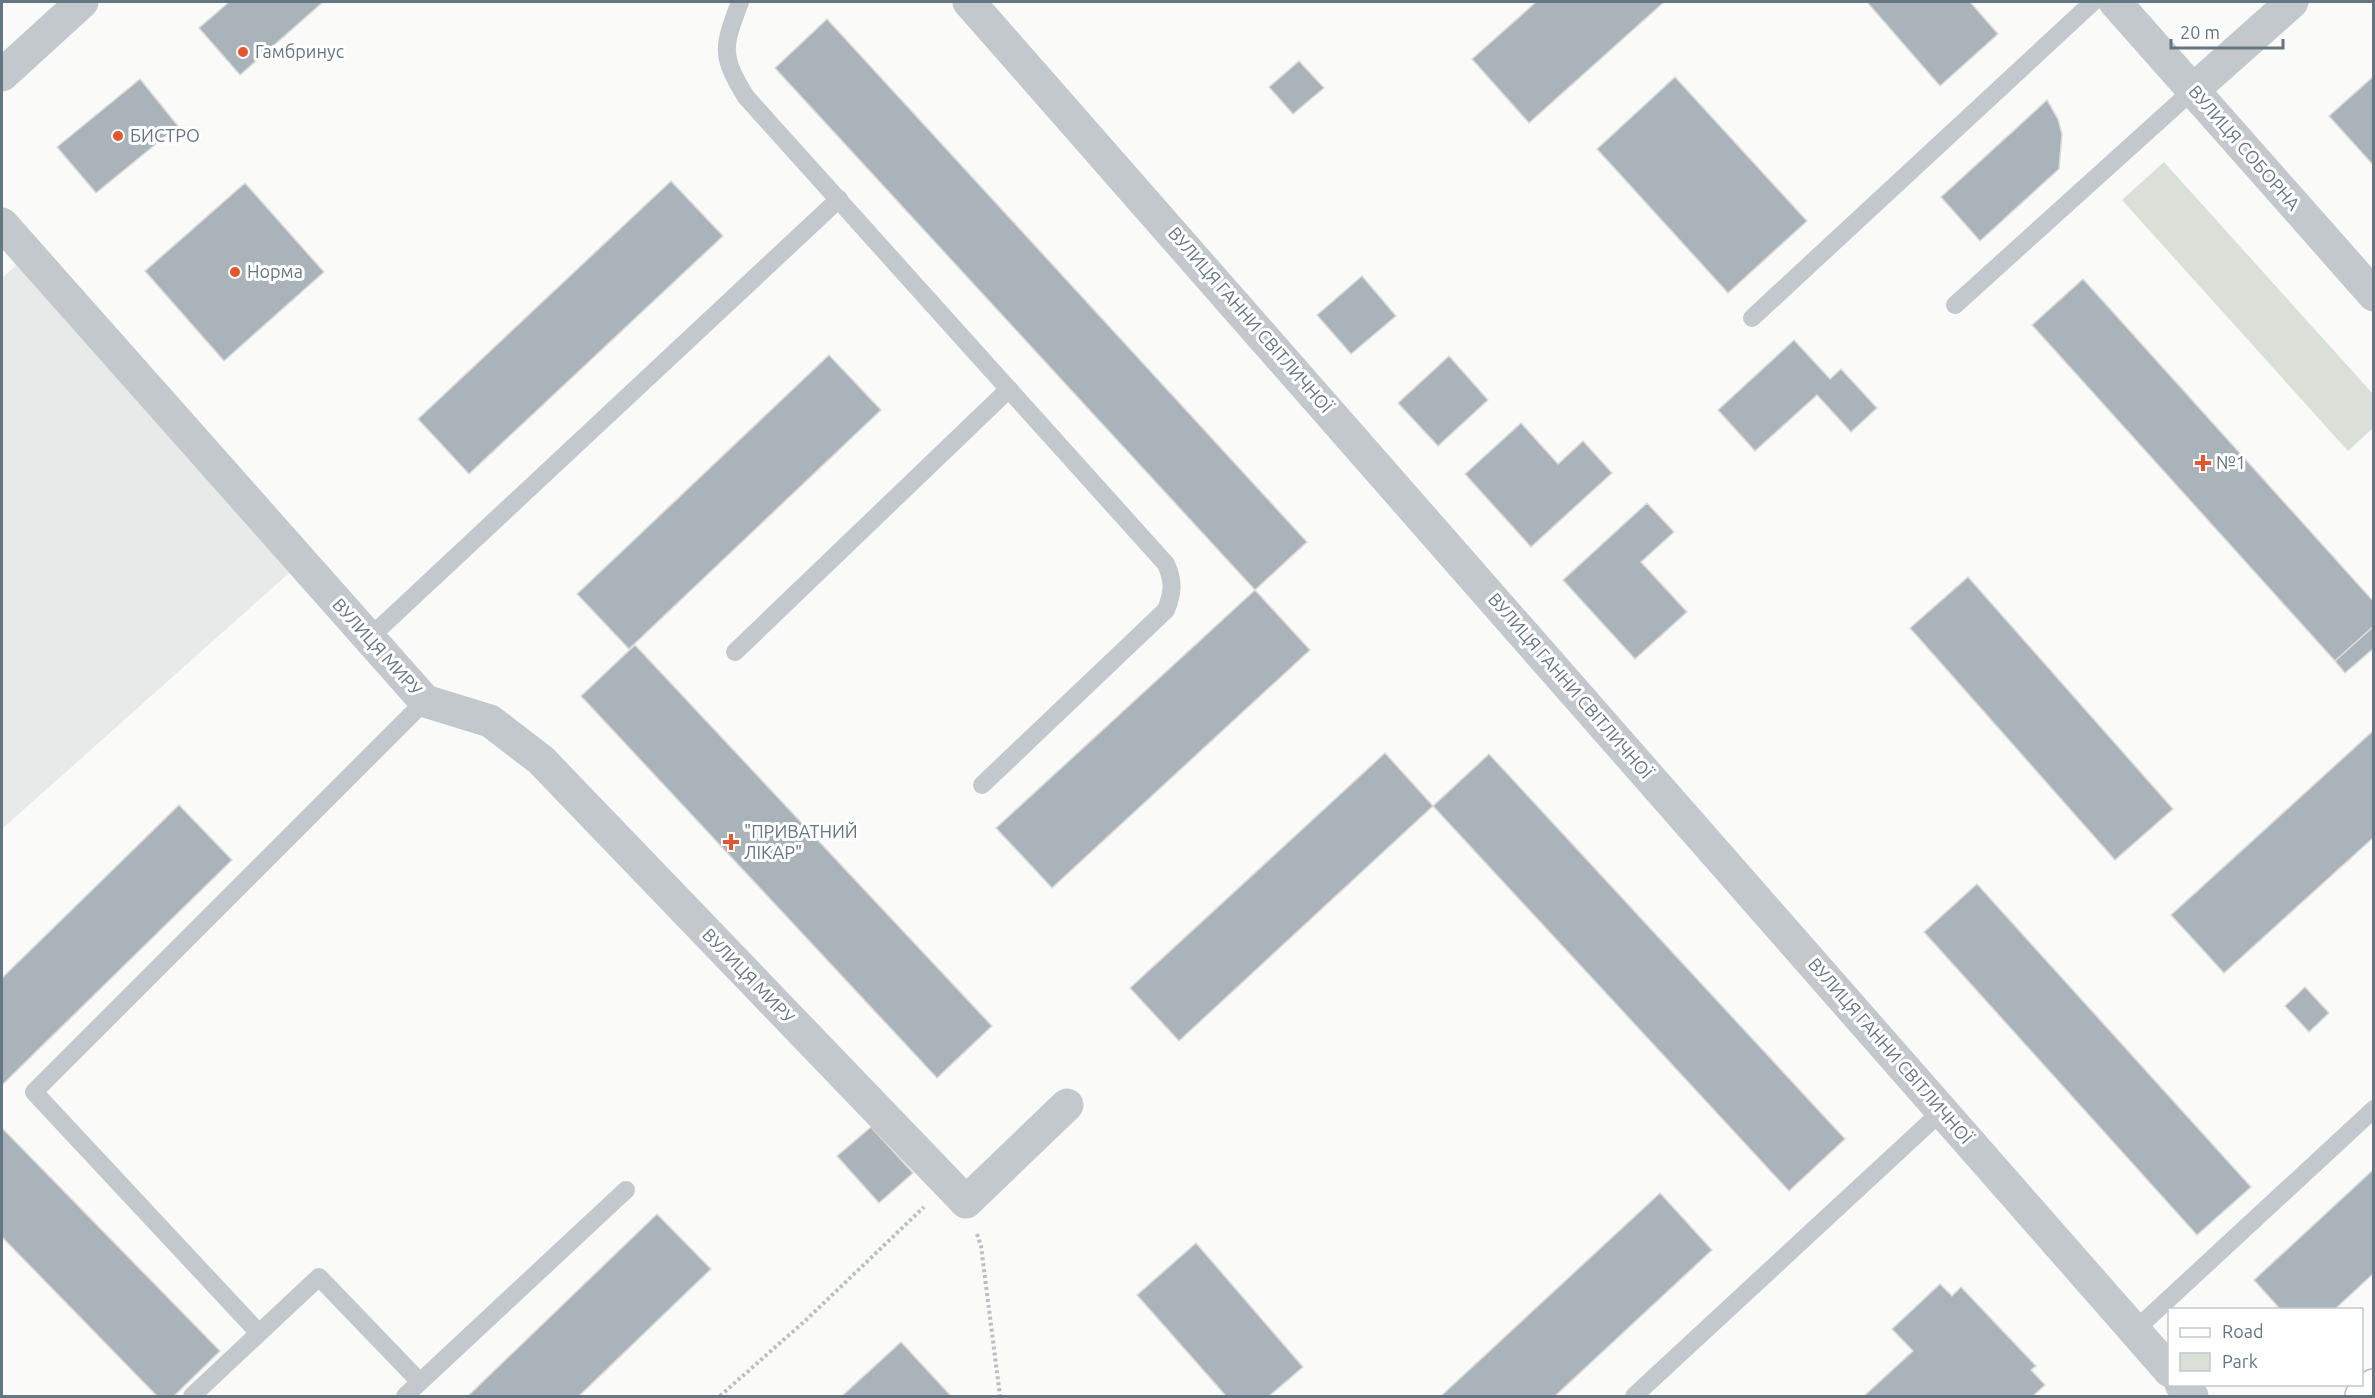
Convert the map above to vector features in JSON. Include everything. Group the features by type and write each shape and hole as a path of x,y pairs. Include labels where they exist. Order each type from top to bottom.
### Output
{"main road":[{"path":"2362,1396 2373,1386"}],"street":[{"path":"2,75 82,2"},
{"name":"ВУЛИЦЯ ГАННИ СВІТЛИЧНОЇ","path":"969,2 2168,1370"},
{"name":"ВУЛИЦЯ СОБОРНА","path":"2115,2 2373,296"},
{"path":"2193,90 2292,2"},
{"name":"ВУЛИЦЯ МИРУ","path":"2,224 425,701 490,721 541,760 957,1193"},
{"path":"957,1193 1067,1105"}],"lane":[{"path":"740,2 727,35 726,56 732,74 746,97 1166,564 1172,579 1173,593 1166,610 982,785"},
{"path":"1752,318 2093,2"},
{"path":"1955,305 2193,90"},
{"path":"368,639 839,199"},
{"path":"735,652 1008,389"},
{"path":"259,1333 34,1092 425,701"},
{"path":"2134,1331 2373,1109"},
{"path":"1634,1396 1942,1111"},
{"path":"405,1396 626,1190"},
{"path":"192,1396 319,1277 420,1382"}],"path":[{"path":"720,1396 957,1193 981,1246 1000,1396"}],"shaded area":[{"path":"23,259 297,566 2,829 2,278"}],"green space":[{"path":"2164,162 2373,394 2373,428 2348,451 2122,200"}],"building":[{"name":"Гамбринус","path":"229,2 323,2 240,75 199,28"},
{"path":"1536,2 1664,2 1529,123 1472,59"},
{"path":"1867,2 1970,2 1998,34 1940,86"},
{"path":"827,19 1307,542 1255,590 775,68"},
{"path":"1299,61 1324,88 1293,114 1269,87"},
{"path":"2374,76 2374,166 2329,116"},
{"path":"1675,77 1807,221 1728,293 1597,149"},
{"name":"БИСТРО","path":"140,79 178,126 96,193 57,147"},
{"path":"2047,100 2058,119 2062,134 2059,169 1980,241 1941,197"},
{"path":"671,181 723,236 469,474 418,419"},
{"name":"Норма","path":"245,183 324,272 224,361 145,271"},
{"path":"1362,276 1396,316 1351,354 1317,315"},
{"name":"№1","path":"2083,279 2374,602 2374,626 2335,661 2032,325"},
{"path":"1794,340 1830,379 1841,369 1877,408 1851,432 1817,395 1755,451 1718,410"},
{"path":"829,355 881,410 629,649 577,594"},
{"path":"1449,356 1488,400 1438,446 1398,403"},
{"path":"1521,423 1558,464 1583,441 1612,473 1531,547 1465,474"},
{"path":"1647,503 1674,532 1641,562 1687,612 1635,659 1563,580"},
{"path":"1968,577 2173,809 2115,860 1910,628"},
{"path":"1255,590 1310,650 1052,888 996,828"},
{"path":"2374,626 2374,648 2345,673 2335,661"},
{"path":"635,645 992,1026 937,1078 581,696"},
{"path":"2374,730 2374,837 2224,973 2171,915"},
{"path":"1385,753 1433,806 1179,1041 1130,988"},
{"path":"1489,754 1845,1139 1789,1191 1433,806"},
{"path":"179,805 232,860 2,1085 2,978"},
{"path":"1977,884 2251,1187 2197,1235 1924,932"},
{"path":"2305,987 2329,1013 2309,1032 2285,1006"},
{"path":"871,1127 913,1173 879,1203 837,1156"},
{"path":"2,1128 220,1351 174,1396 157,1396 2,1237"},
{"path":"2374,1169 2374,1273 2336,1308 2279,1308 2254,1280"},
{"path":"1660,1193 1712,1250 1555,1396 1441,1396"},
{"path":"657,1214 711,1269 579,1396 468,1396"},
{"path":"1196,1243 1303,1367 1269,1396 1226,1396 1137,1295"},
{"path":"1940,1284 1952,1296 1961,1287 2036,1366 2031,1370 2045,1385 2033,1396 1864,1396 1913,1351 1892,1329"},
{"path":"901,1342 951,1396 842,1396"}],"place":[{"name":"Гамбринус","path":"243,52"},
{"name":"БИСТРО","path":"118,136"},
{"name":"Норма","path":"235,272"},
{"name":"№1","path":"2203,463"},
{"name":"\"ПРИВАТНИЙ ЛІКАР\"","path":"731,842"}]}
